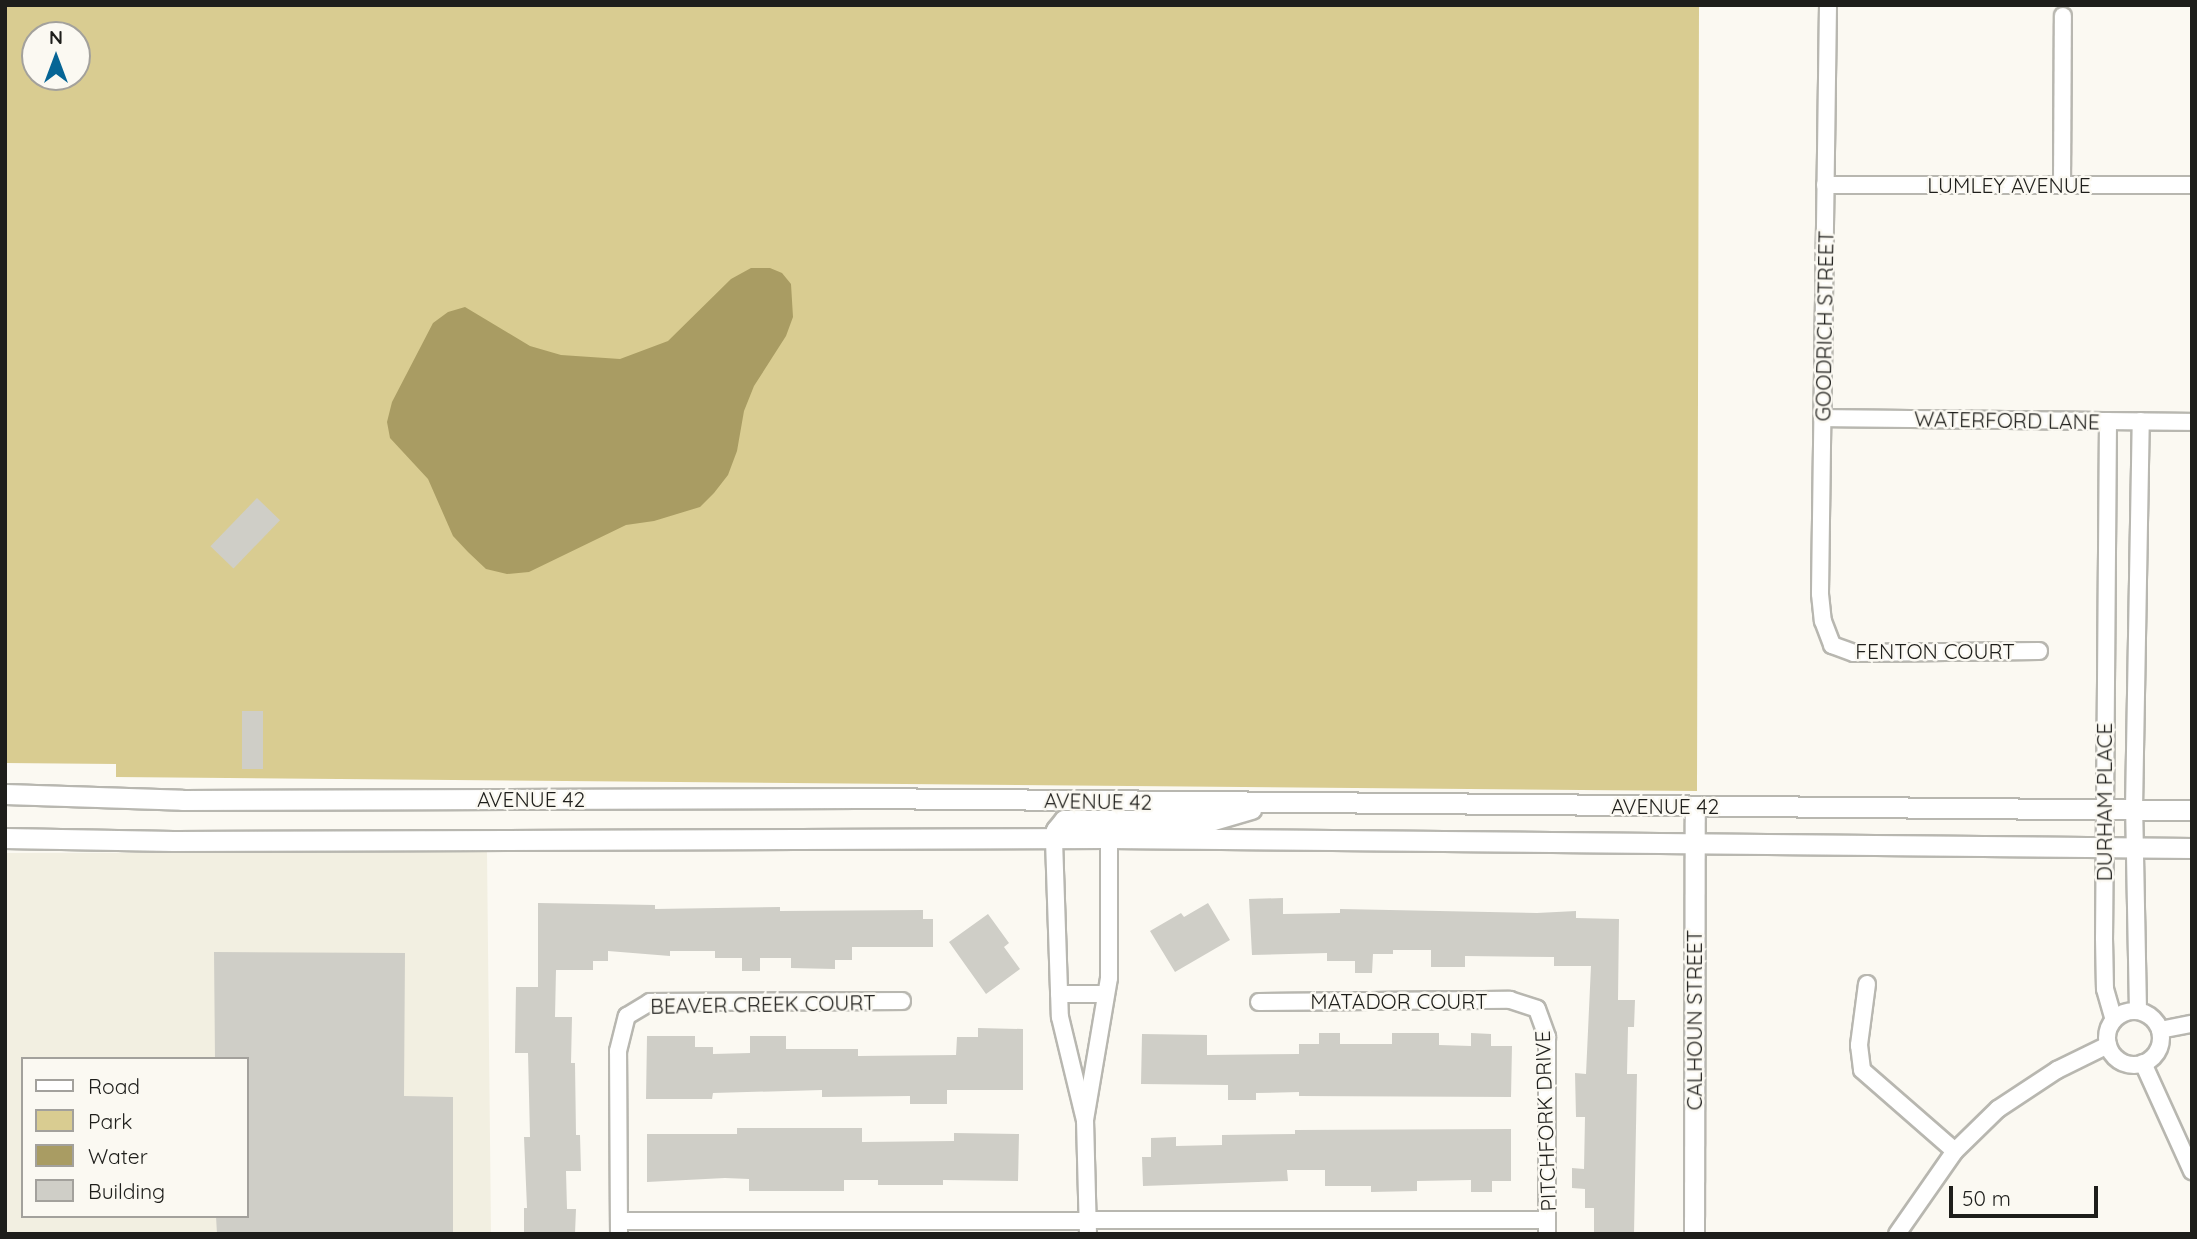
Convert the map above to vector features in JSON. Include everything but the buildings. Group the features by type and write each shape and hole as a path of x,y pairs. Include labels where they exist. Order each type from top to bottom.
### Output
{"street":[{"name":"GOODRICH STREET","path":"1828,5 1820,594 1823,621 1832,645"},
{"path":"2062,185 2063,16"},
{"name":"LUMLEY AVENUE","path":"1825,185 2192,185"},
{"name":"WATERFORD LANE","path":"1822,418 2192,422"},
{"name":"DURHAM PLACE","path":"2108,421 2104,938 2105,989 2114,1020"},
{"name":"DURHAM PLACE","path":"2138,1011 2134,809 2141,421"},
{"name":"FENTON COURT","path":"1832,645 1854,653 1883,654 2039,651"},
{"path":"2105,667 2137,666"},
{"name":"AVENUE 42","path":"5,794 182,800 860,798 2192,810"},
{"path":"1085,1120 1060,1017 1054,840 1056,830 1064,820 1213,820 1273,803"},
{"name":"CALHOUN STREET","path":"1694,1234 1695,807"},
{"name":"AVENUE 42","path":"5,838 1109,838 2192,848"},
{"path":"1088,1227 1085,1120 1109,978 1109,838"},
{"path":"2104,938 2136,937"},
{"path":"1867,984 1859,1045 1862,1070 1955,1151"},
{"path":"1059,994 1106,993"},
{"name":"MATADOR COURT","path":"1259,1002 1510,1000 1537,1009"},
{"name":"BEAVER CREEK COURT","path":"619,1227 618,1051 628,1016 650,1002 902,1002"},
{"name":"PITCHFORK DRIVE","path":"1537,1009 1547,1037 1547,1227"},
{"path":"2138,1011 2152,1018 2160,1030 2160,1046 2150,1059 2143,1063 2126,1063 2112,1053 2108,1045 2109,1028 2114,1020 2125,1013 2138,1011"},
{"path":"2160,1030 2192,1024"},
{"path":"1897,1234 1955,1151 1998,1110 2057,1070 2108,1045"},
{"path":"2143,1063 2192,1171"},
{"path":"619,1227 1547,1227"}],"shaded area":[{"path":"487,852 491,1234 5,1234 5,853"}],"green space":[{"path":"5,5 1699,5 1697,791 116,777 116,764 5,763"}],"water":[{"path":"751,268 770,268 782,273 791,284 793,317 786,336 754,386 744,411 737,451 728,475 714,493 700,507 654,521 626,525 529,572 507,574 486,569 453,536 428,479 390,438 387,422 392,402 433,323 448,312 465,307 530,346 561,355 620,359 668,341 731,279"}]}
